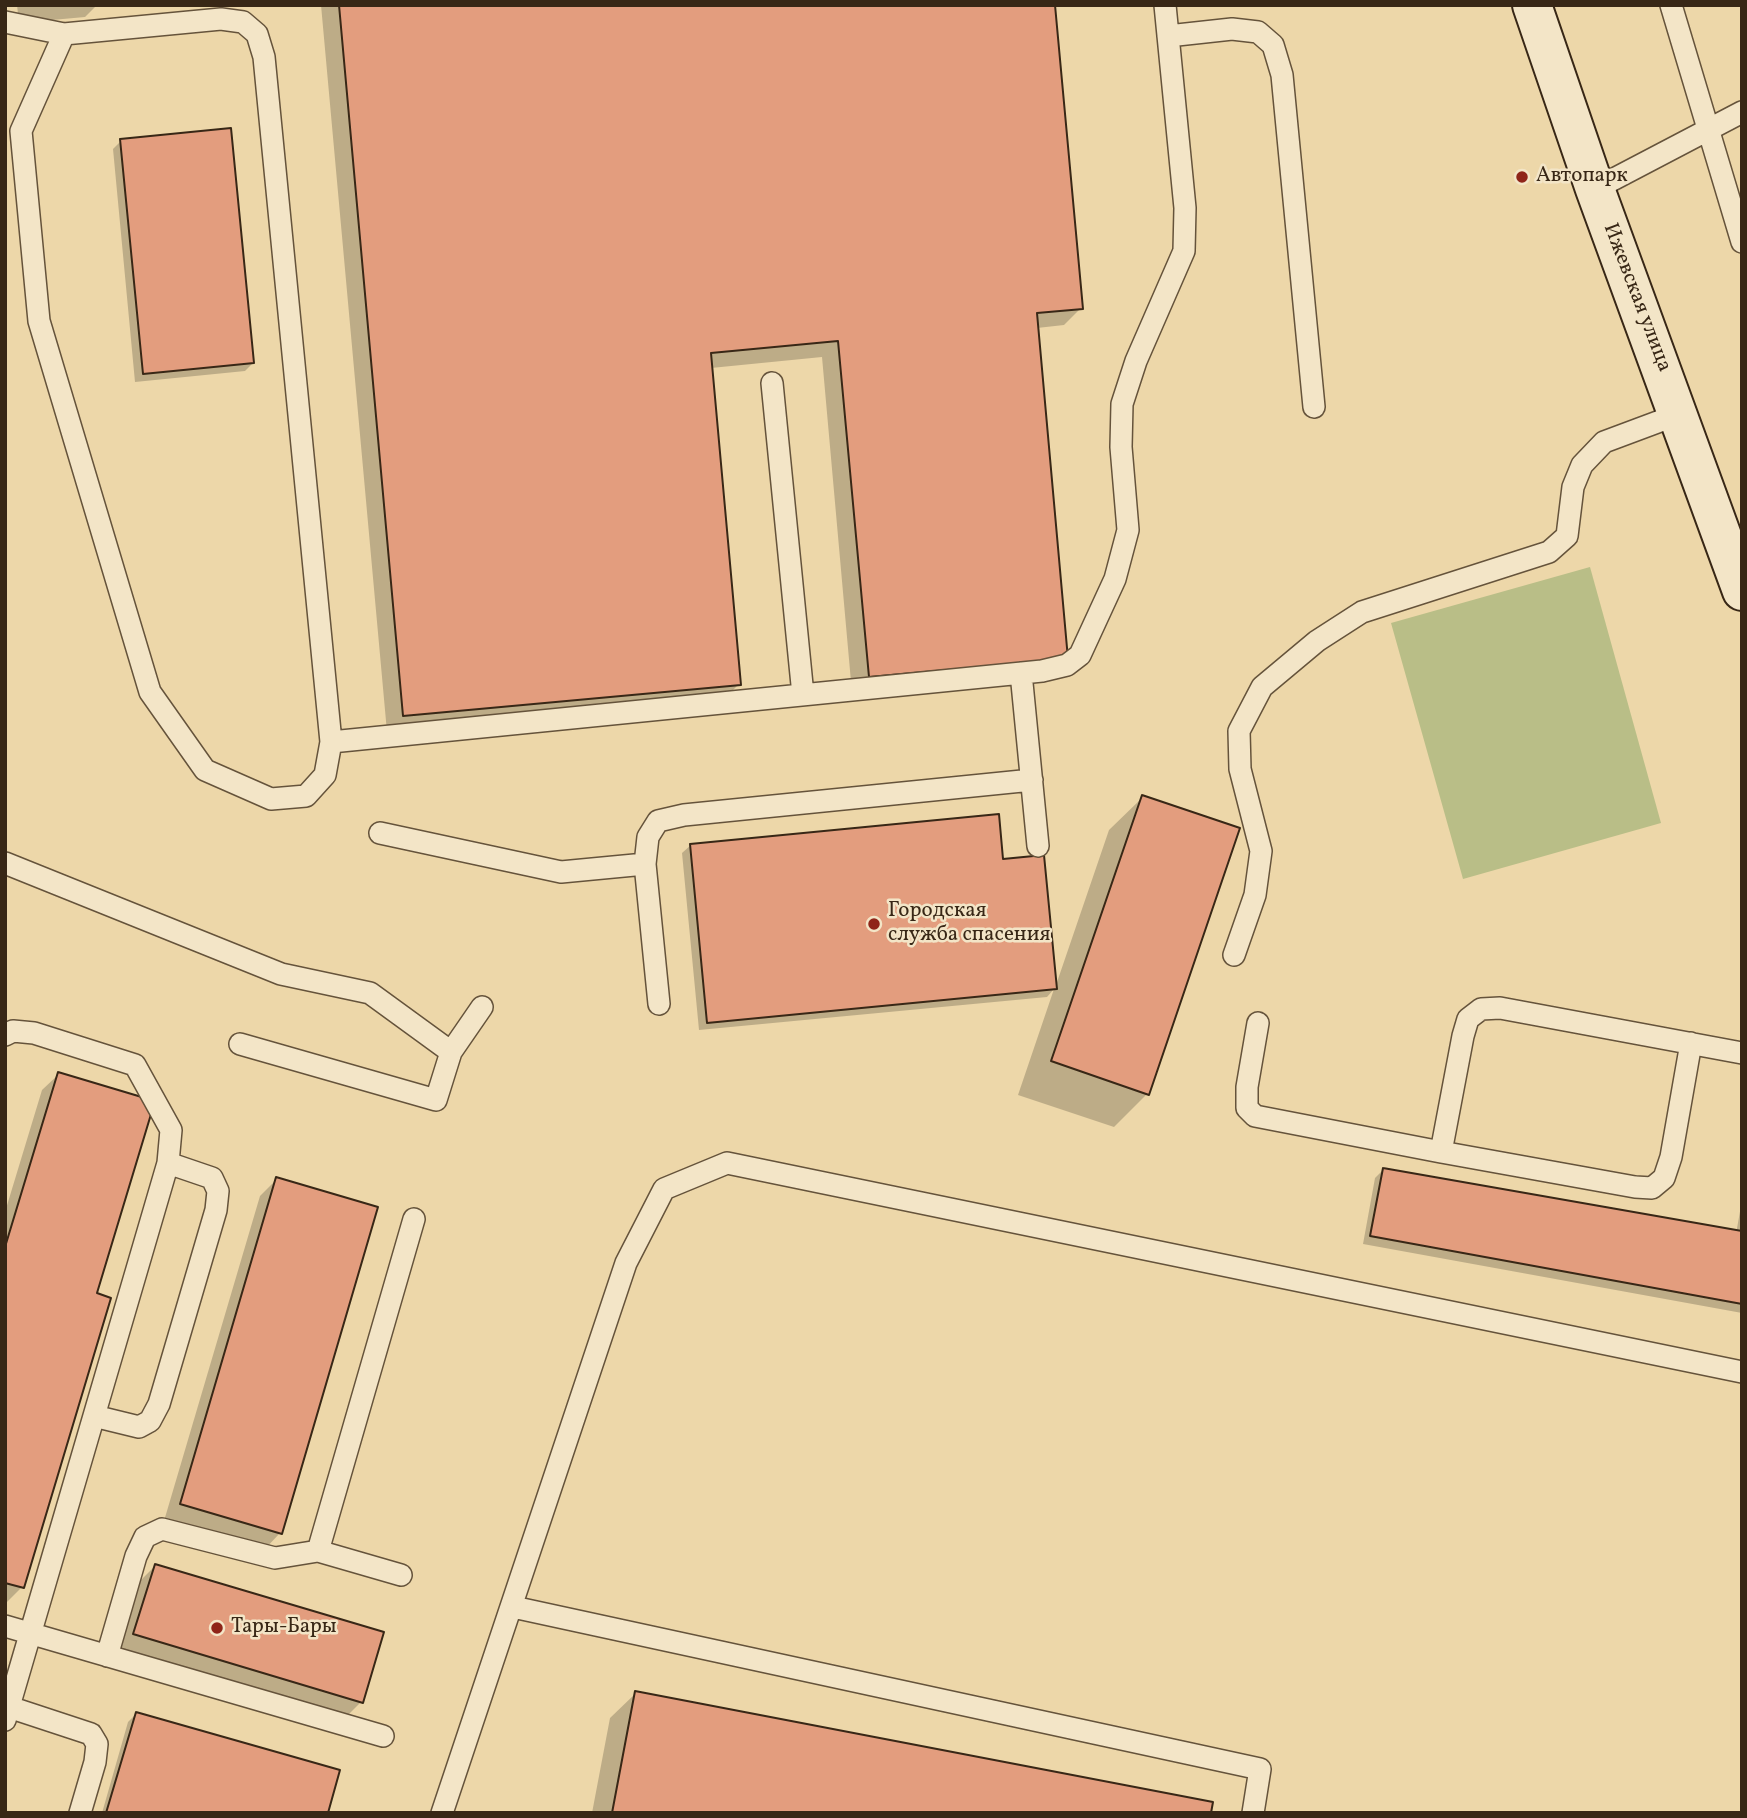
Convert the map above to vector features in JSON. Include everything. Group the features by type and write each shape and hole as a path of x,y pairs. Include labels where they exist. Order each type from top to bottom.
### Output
{"street":[{"name":"Ижевская улица","path":"1532,5 1595,189 1742,591"}],"lane":[{"path":"331,742 1021,673 1067,665 1080,655 1123,554 1128,530 1121,447 1122,404 1136,361 1184,251 1185,208 1165,5"},
{"path":"1671,5 1742,242"},
{"path":"5,22 64,34 188,14 243,22 257,34 264,57 331,742 325,775 306,796 271,799 205,770 150,692 39,321 21,131 64,34"},
{"path":"1168,36 1232,29 1258,32 1273,45 1282,75 1314,407"},
{"path":"1595,189 1742,112"},
{"path":"772,383 803,695"},
{"path":"1234,956 1255,895 1261,852 1240,769 1239,731 1262,687 1317,641 1362,612 1549,552 1567,536 1573,487 1582,465 1604,442 1679,414"},
{"path":"1021,673 1038,846"},
{"path":"659,1004 645,864 648,837 659,821 684,815 1032,780"},
{"path":"380,833 561,872 645,864"},
{"path":"5,863 281,974 370,993 451,1052"},
{"path":"240,1044 436,1100 451,1052 482,1007"},
{"path":"1441,1152 1468,1018 1481,1009 1500,1009 1742,1053"},
{"path":"1258,1023 1247,1087 1247,1108 1255,1116 1441,1152 1652,1188 1664,1178 1671,1157 1691,1043"},
{"path":"5,1035 13,1031 34,1033 135,1065 171,1130 167,1163 7,1714 91,1734 97,1744 80,1813"},
{"path":"94,1416 139,1427 150,1420 159,1404 208,1236 218,1191 212,1178 167,1163"},
{"path":"442,1813 626,1263 664,1189 727,1163 1742,1372"},
{"path":"318,1551 414,1220"},
{"path":"107,1656 136,1556 145,1537 162,1528 275,1558 318,1551 401,1575"},
{"path":"513,1607 1260,1769 1253,1813"},
{"path":"5,1626 383,1736"}],"green space":[{"path":"1590,567 1661,823 1463,879 1391,623"}],"building":[{"path":"339,5 1055,5 1083,309 1037,313 1068,659 869,677 838,341 711,353 741,685 403,716"},
{"path":"231,128 254,363 143,374 120,139"},
{"path":"1142,795 1240,828 1149,1095 1051,1061"},
{"name":"Городская служба спасения","path":"999,814 1003,859 1044,855 1057,989 707,1023 690,844"},
{"path":"58,1072 155,1101 97,1293 111,1298 24,1588 5,1583 5,1247"},
{"path":"1383,1168 1742,1231 1742,1304 1370,1236"},
{"path":"276,1177 378,1207 282,1534 180,1504"},
{"path":"155,1564 384,1632 363,1703 133,1634"},
{"path":"635,1691 1213,1802 1211,1813 612,1813"},
{"path":"136,1712 340,1770 328,1813 106,1813"}],"place":[{"name":"Автопарк","path":"1522,177"},
{"name":"Городская служба спасения","path":"874,924"},
{"name":"Тары-Бары","path":"217,1628"}]}
